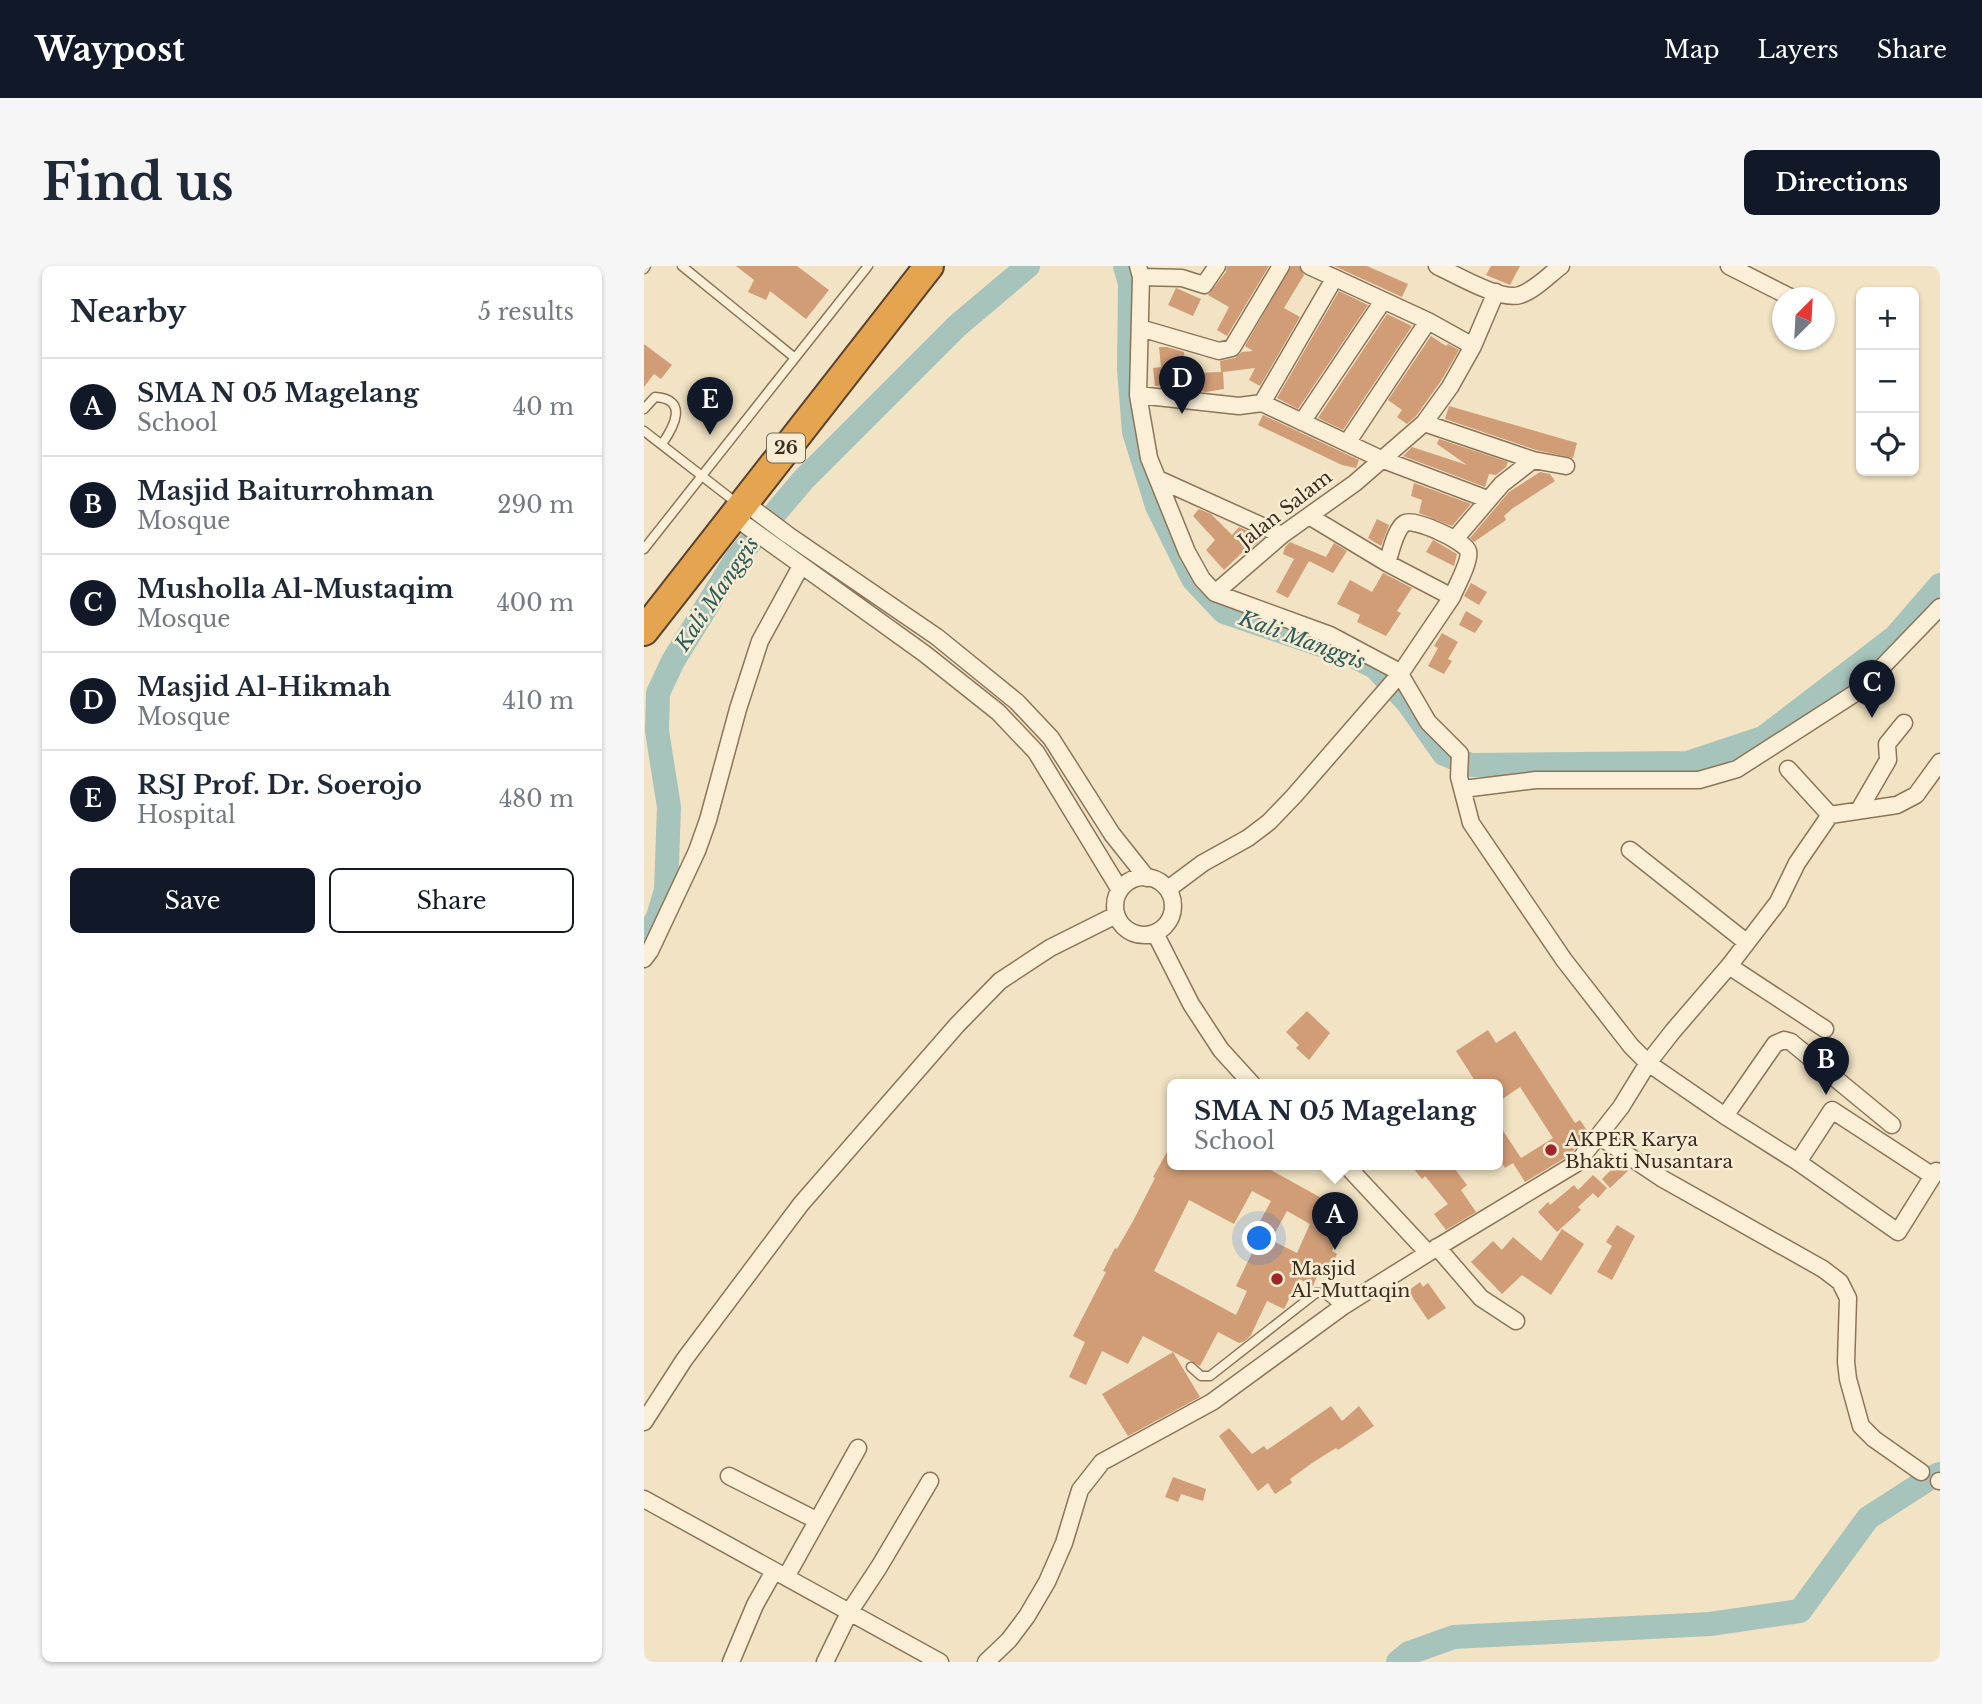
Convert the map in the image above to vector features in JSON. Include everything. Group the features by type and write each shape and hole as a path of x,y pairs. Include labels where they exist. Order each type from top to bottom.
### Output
{"highway":[{"name":"26","path":"644,631 746,513 929,266"}],"street":[{"path":"1217,266 1204,285 1182,278 1140,271 1138,395 1149,458 1187,552 1202,579 1215,593 1330,635 1368,654 1399,676 1428,722 1460,754 1461,783 1471,823 1564,960 1630,1046 1648,1063 1898,1232 1934,1173 1832,1110 1798,1162"},
{"path":"1140,328 1219,351 1232,348 1281,266"},
{"path":"1309,266 1331,274 1473,346"},
{"path":"1437,266 1496,292 1519,295 1562,266"},
{"path":"1729,266 1772,288"},
{"path":"1262,403 1331,274"},
{"name":"Jalan Salam","path":"1215,593 1282,535 1355,482 1424,423 1473,346 1496,292"},
{"path":"1302,422 1383,301"},
{"path":"1347,443 1427,321"},
{"path":"1138,395 1239,406 1262,403 1381,459 1487,499"},
{"path":"1424,423 1533,460 1566,466"},
{"path":"1455,539 1487,499 1533,460"},
{"path":"1158,479 1282,535"},
{"path":"746,513 788,535 937,637 1025,711 1051,738 1112,834 1147,878"},
{"path":"746,513 774,546 925,653 998,712 1019,733 1036,752 1120,890"},
{"path":"1309,516 1452,597"},
{"path":"1168,889 1269,821 1383,696 1452,597 1468,559 1468,551 1464,544 1455,539 1413,521 1405,523 1400,529 1387,562"},
{"path":"644,959 688,870 708,820 738,709 760,641 801,566"},
{"path":"863,609 872,591"},
{"path":"1461,783 1699,780 1737,769 1860,690 1940,607"},
{"path":"1859,810 1888,760 1887,744 1904,723"},
{"path":"986,1662 1009,1640 1047,1582 1064,1543 1080,1490 1102,1462 1212,1402 1342,1307 1577,1163 1600,1136 1648,1063 1778,902 1797,863 1830,815 1897,805 1916,795 1940,762"},
{"path":"1788,769 1830,815"},
{"path":"1630,850 1746,942"},
{"path":"1147,878 1168,889 1172,915 1162,929 1155,933 1136,934 1128,930 1116,915 1115,907 1120,890 1132,880 1147,878"},
{"path":"644,1422 684,1360 801,1204 957,1025 1000,981 1050,948 1116,915"},
{"path":"1155,933 1191,1004 1221,1050 1247,1079"},
{"path":"1729,965 1825,1029"},
{"path":"1725,1116 1776,1044 1784,1040 1791,1042 1892,1125"},
{"path":"1600,1136 1663,1179 1823,1269 1840,1282 1848,1298 1846,1362 1861,1426 1874,1439 1922,1472"},
{"path":"1351,1170 1481,1298 1516,1321"},
{"path":"731,1662 755,1605 780,1574 816,1520 858,1448"},
{"path":"729,1476 816,1520"},
{"path":"825,1662 850,1611 930,1481"},
{"path":"644,1499 940,1662"}],"lane":[{"path":"682,266 795,358"},
{"path":"644,549 868,266"},
{"path":"644,409 655,397 671,402 675,409 675,423 662,444"},
{"path":"644,431 746,513"},
{"path":"1191,1367 1201,1376 1210,1376 1316,1293 1324,1293 1342,1307"}],"building":[{"path":"736,266 797,266 829,290 806,319 770,291 766,300 748,292 754,280"},
{"path":"1227,266 1269,266 1227,336 1217,330 1229,307 1208,295 1226,272"},
{"path":"1291,266 1299,266 1304,275 1284,308 1300,317 1260,386 1249,380 1255,368 1223,372 1224,389 1206,392 1201,389 1173,388 1173,385 1155,386 1153,368 1161,367 1159,347 1184,352 1186,371 1195,370 1195,373 1221,372 1220,361 1235,358 1242,352 1253,351 1245,346"},
{"path":"1334,266 1367,266 1408,284 1402,297"},
{"path":"1491,266 1520,266 1510,285 1486,275"},
{"path":"1176,288 1201,299 1193,316 1168,305"},
{"path":"1339,291 1368,305 1298,409 1277,398"},
{"path":"1387,314 1412,326 1343,430 1318,418"},
{"path":"1431,336 1446,346 1448,344 1459,350 1441,381 1407,424 1397,417 1402,410 1388,400"},
{"path":"644,344 672,365 661,379 654,374 644,387"},
{"path":"1449,406 1577,443 1573,458 1536,450 1445,419"},
{"path":"1263,415 1359,460 1356,468 1342,465 1258,425"},
{"path":"1439,439 1508,462 1496,475 1489,474 1485,487 1403,456 1412,447 1467,465 1437,444"},
{"path":"1540,472 1550,474 1555,481 1513,508 1504,516 1506,520 1474,542 1470,538 1509,492"},
{"path":"1414,483 1471,504 1452,526 1419,513 1422,500 1411,496"},
{"path":"1199,509 1211,514 1232,535 1239,527 1263,538 1253,546 1251,544 1224,570 1206,550 1215,540 1193,516"},
{"path":"1377,519 1389,525 1381,546 1368,538"},
{"path":"1433,540 1457,554 1454,566 1426,552"},
{"path":"1290,542 1326,557 1334,543 1347,551 1333,573 1309,561 1288,598 1276,592 1294,559 1283,554"},
{"path":"1383,573 1412,588 1397,611 1401,613 1386,636 1357,622 1360,615 1337,604 1350,580 1372,592"},
{"path":"1471,583 1487,592 1479,605 1464,596"},
{"path":"1466,611 1483,621 1475,633 1459,625"},
{"path":"1442,633 1458,642 1448,659 1452,661 1444,674 1428,666 1438,648 1434,646"},
{"path":"1307,1011 1330,1033 1309,1060 1296,1048 1299,1045 1286,1032"},
{"path":"1488,1030 1496,1043 1515,1031 1575,1123 1580,1120 1588,1132 1570,1155 1525,1182 1513,1163 1553,1138 1520,1087 1503,1099 1503,1079 1474,1079 1456,1051"},
{"path":"1503,1131 1521,1158 1505,1168 1503,1165"},
{"path":"1167,1152 1167,1170 1271,1170 1352,1215 1332,1251 1337,1254 1326,1278 1318,1274 1313,1286 1299,1279 1284,1309 1267,1301 1251,1335 1245,1341 1239,1343 1218,1332 1200,1366 1143,1336 1128,1364 1102,1351 1086,1385 1069,1377 1085,1342 1073,1336 1106,1272 1103,1271 1155,1178 1153,1177","holes":["1252,1191 1271,1201 1258,1225 1264,1228 1236,1286 1247,1291 1236,1315 1154,1271 1189,1200 1234,1224","1287,1211 1310,1224 1297,1253 1271,1240"]},
{"path":"1619,1162 1629,1170 1610,1188 1602,1179"},
{"path":"1415,1170 1456,1170 1467,1185 1461,1190 1476,1212 1446,1230 1434,1214 1448,1204 1425,1176 1422,1179"},
{"path":"1593,1175 1607,1188 1598,1198 1593,1193 1578,1207 1581,1210 1557,1232 1538,1212 1574,1185 1578,1190"},
{"path":"1617,1225 1635,1236 1612,1280 1597,1272 1612,1246 1606,1242"},
{"path":"1562,1229 1584,1244 1551,1295 1522,1275 1502,1294 1471,1262 1493,1241 1502,1250 1513,1237 1541,1261"},
{"path":"1420,1282 1423,1287 1428,1283 1446,1308 1428,1320 1408,1291"},
{"path":"1173,1352 1200,1397 1128,1436 1102,1394"},
{"path":"1331,1406 1342,1421 1359,1406 1374,1426 1338,1450 1336,1448 1315,1461 1290,1479 1292,1483 1275,1494 1268,1483 1258,1491 1219,1436 1229,1428 1252,1454 1264,1446 1267,1450"},
{"path":"1173,1477 1206,1489 1203,1501 1181,1494 1178,1502 1165,1497"}],"waterway":[{"name":"Kali Manggis","path":"644,942 658,917 666,890 669,807 657,731 658,693 673,661 736,559 804,479 957,326 1028,266"},
{"name":"Kali Manggis","path":"1125,266 1130,284 1129,369 1134,432 1157,506 1193,579 1224,612 1353,656 1375,667 1409,704 1444,754 1471,765 1688,763 1763,738 1895,637 1940,585"},
{"path":"1398,1662 1409,1653 1454,1637 1710,1624 1800,1611 1868,1518 1940,1474"}],"place":[{"name":"Masjid Al-Hikmah","path":"1182,414"},
{"name":"RSJ Prof. Dr. Soerojo","path":"710,435"},
{"name":"Musholla Al-Mustaqim","path":"1872,718"},
{"name":"Masjid Baiturrohman","path":"1826,1095"},
{"name":"AKPER Karya Bhakti Nusantara","path":"1551,1150"},
{"name":"SMA N 05 Magelang","path":"1335,1250"},
{"name":"Masjid Al-Muttaqin","path":"1277,1279"}]}
